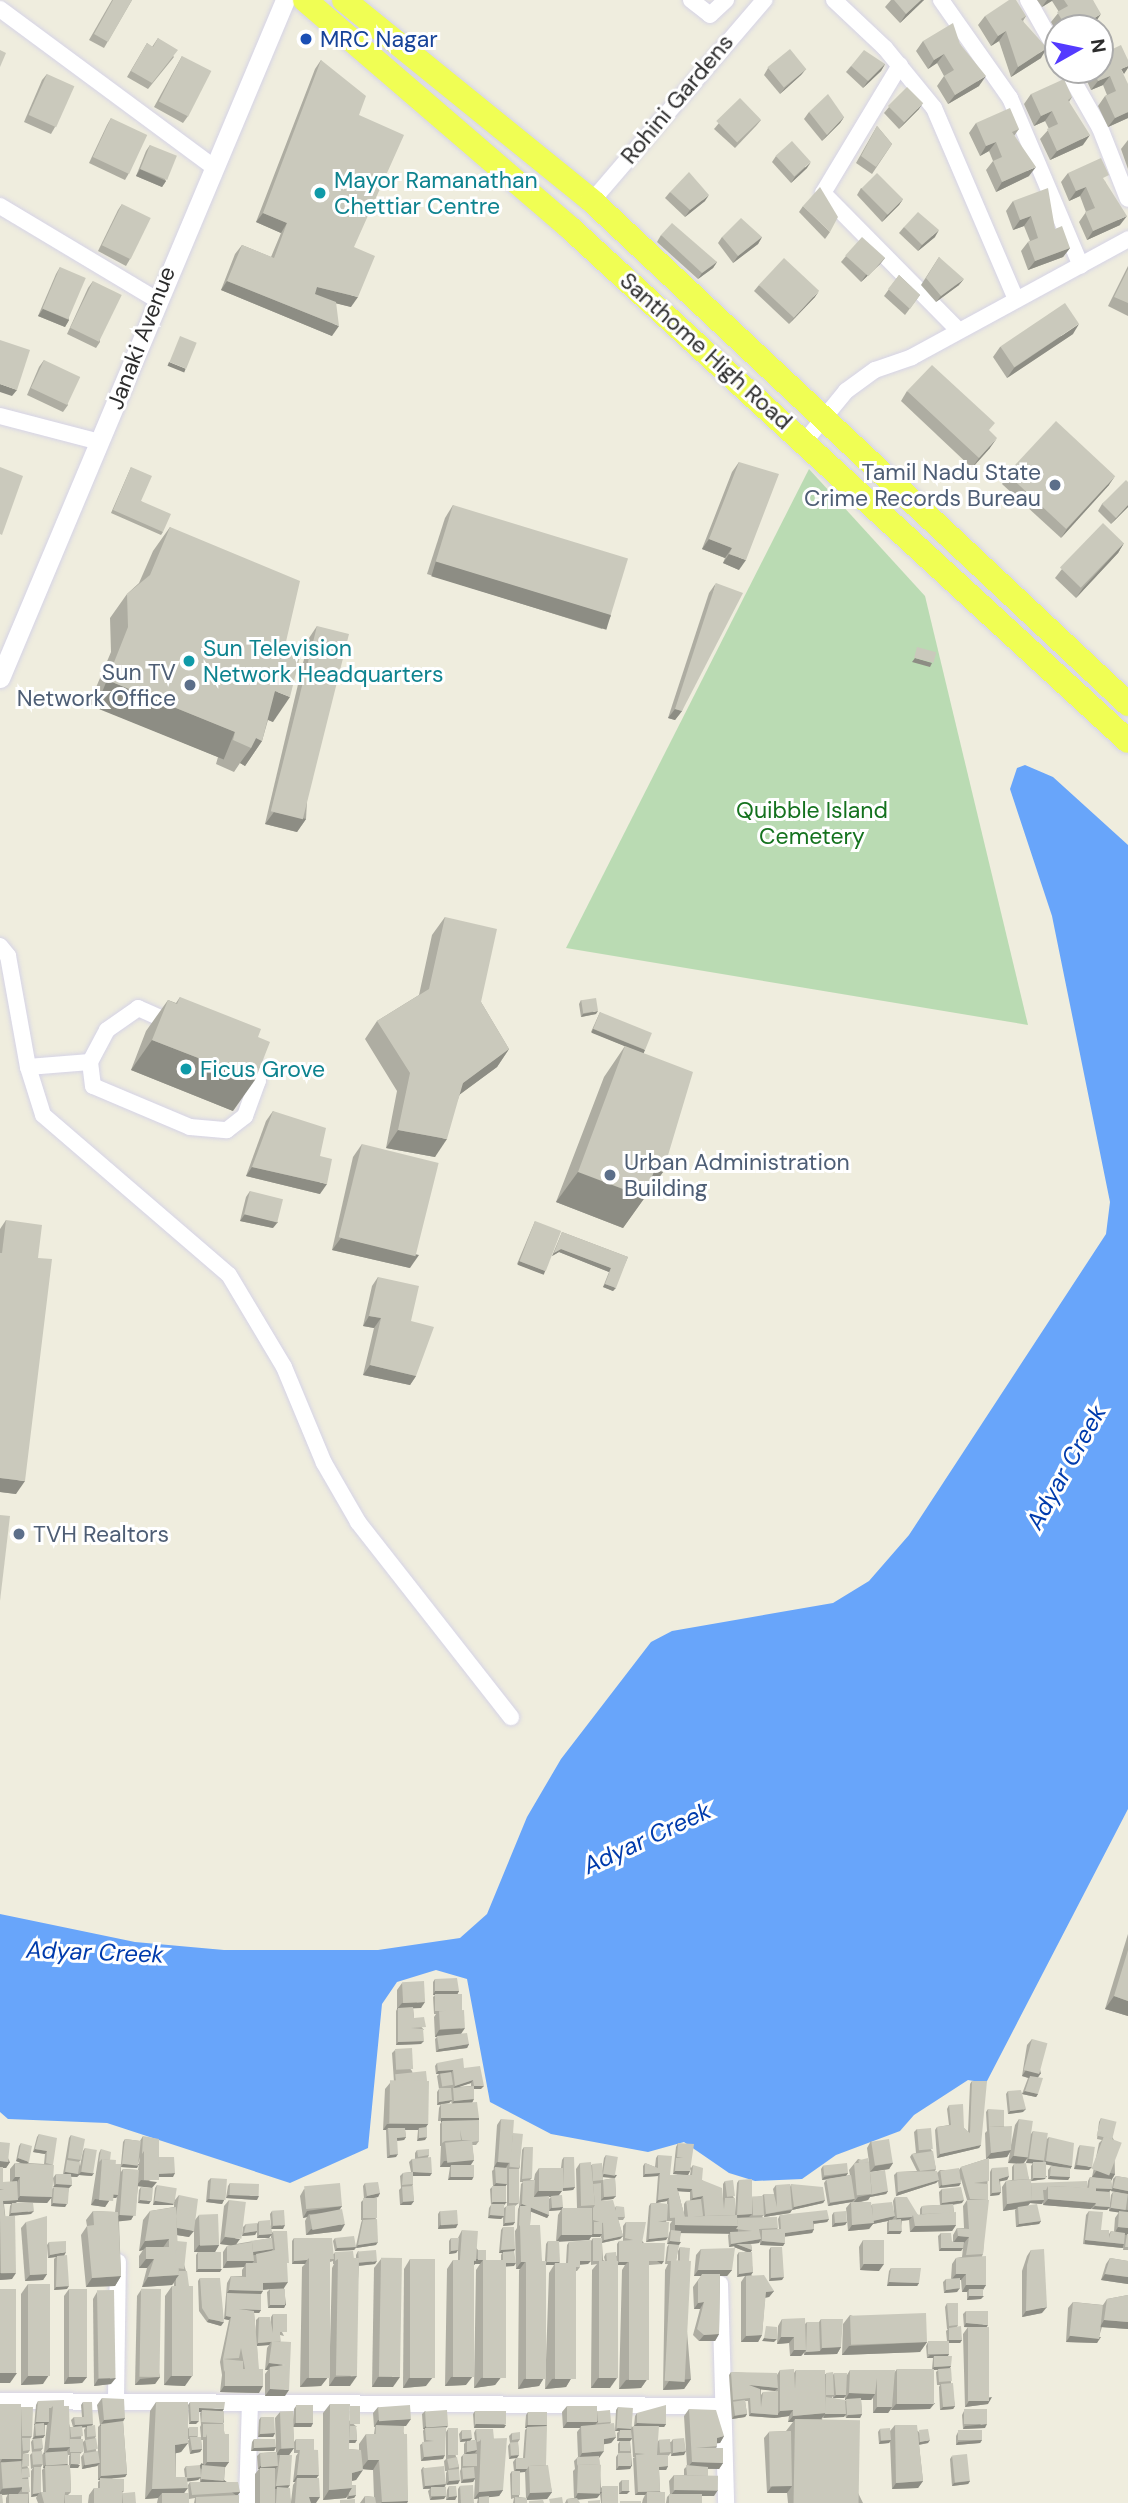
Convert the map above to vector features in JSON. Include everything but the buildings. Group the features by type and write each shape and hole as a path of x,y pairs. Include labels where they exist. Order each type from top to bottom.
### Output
{"main road":[{"name":"Santhome High Road","path":"305,0 806,441 1128,741"},
{"name":"Santhome High Road","path":"344,0 592,201 825,416 1128,704"}],"street":[{"name":"Janaki Avenue","path":"0,678 100,442 212,166 285,0"},
{"path":"691,0 710,15 726,0"},
{"name":"Rohini Gardens","path":"592,201 764,0"},
{"path":"834,0 900,65 934,108 1015,297"},
{"path":"941,0 1010,98 1081,266"},
{"path":"1028,0 1044,28"},
{"path":"0,9 212,166"},
{"path":"900,65 823,193 957,330"},
{"path":"1076,84 1100,128 1128,199"},
{"path":"0,206 157,300"},
{"path":"806,441 825,416 875,370 1081,266 1128,239"},
{"path":"0,416 100,442"},
{"path":"0,946 8,956 28,1067 43,1115 56,1130 208,1251 229,1275 285,1367 324,1462 358,1522 511,1717"},
{"path":"189,1030 138,1008 107,1030 90,1062 93,1086 190,1127 226,1130 245,1116 258,1081 252,1057 239,1052"},
{"path":"28,1067 90,1062"},
{"path":"116,2399 119,2239"},
{"path":"720,2284 726,2503"},
{"path":"0,2401 116,2399 250,2403 722,2406"},
{"path":"247,2503 250,2403"}],"green space":[{"name":"Quibble Island Cemetery","path":"809,469 925,596 1028,1025 566,948"}],"water":[{"name":"Adyar Creek","path":"1025,765 1053,777 1128,845 1128,1809 986,2083 968,2080 914,2115 900,2131 836,2155 802,2179 755,2181 729,2173 684,2142 648,2152 551,2134 490,2102 467,1979 436,1970 397,1982 382,2004 368,2148 290,2183 107,2123 8,2119 0,2112 0,1914 135,1942 224,1950 378,1950 460,1938 487,1914 527,1817 561,1759 651,1642 672,1631 833,1603 869,1581 909,1535 1106,1234 1110,1202 1052,916 1010,789 1017,768"}],"place":[{"name":"MRC Nagar","path":"306,39"},
{"name":"Mayor Ramanathan Chettiar Centre","path":"320,193"},
{"name":"Tamil Nadu State Crime Records Bureau","path":"1055,485"},
{"name":"Sun Television Network Headquarters","path":"189,661"},
{"name":"Sun TV Network Office","path":"190,685"},
{"name":"Ficus Grove","path":"186,1069"},
{"name":"Urban Administration Building","path":"610,1175"},
{"name":"TVH Realtors","path":"19,1534"}]}
